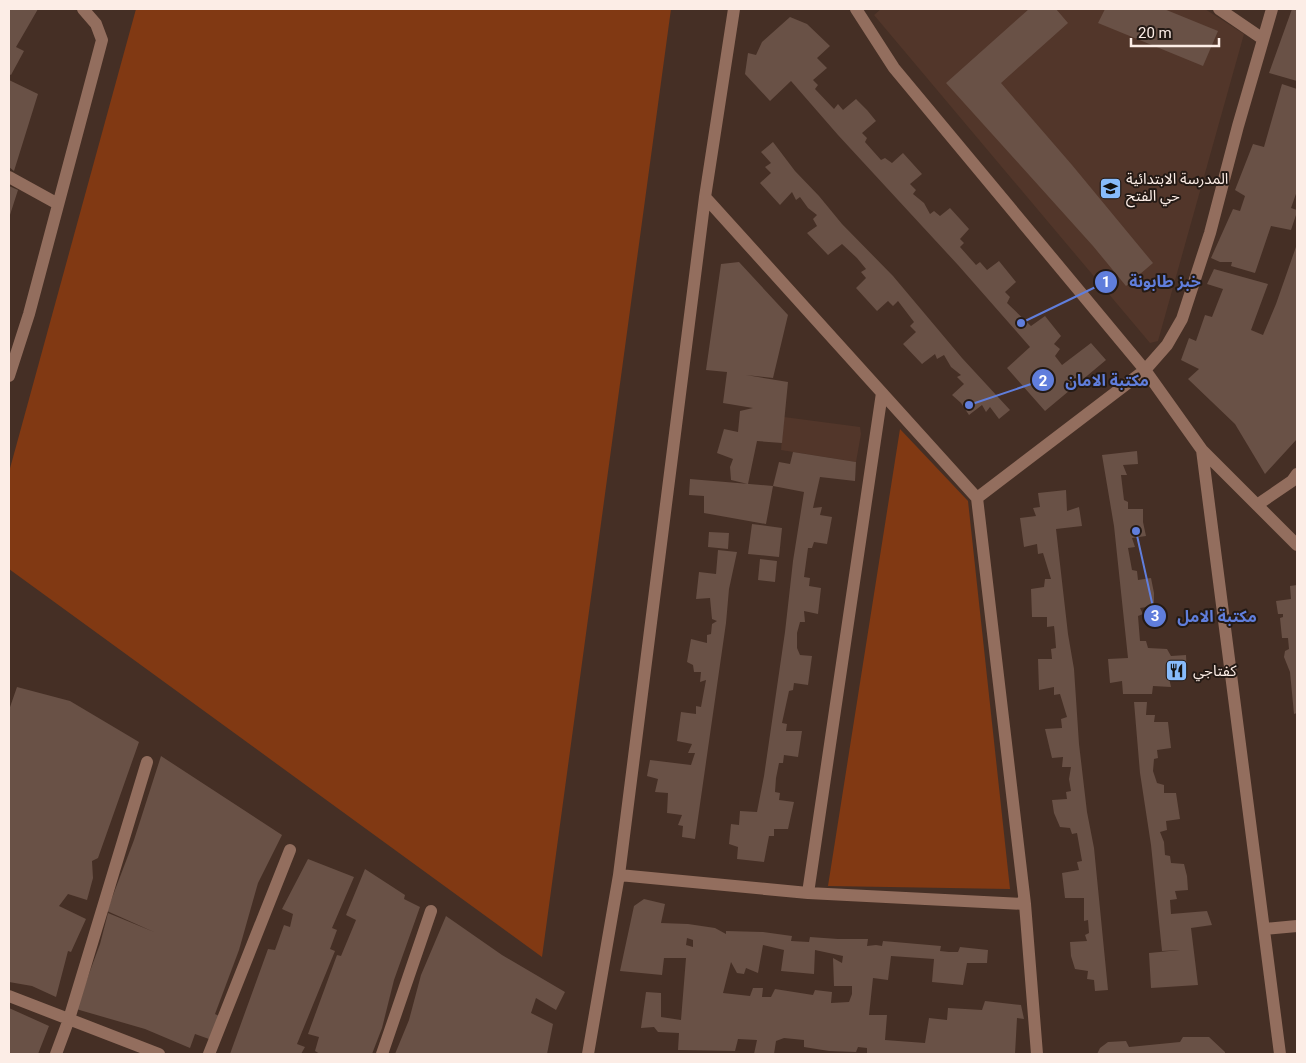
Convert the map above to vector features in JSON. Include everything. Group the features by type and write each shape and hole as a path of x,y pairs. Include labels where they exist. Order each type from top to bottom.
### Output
{"street":[{"path":"9,376 29,314 102,40 96,24 83,9"},
{"path":"588,1054 619,875 705,197 734,9"},
{"path":"856,9 871,35 904,82 1146,370 1202,450 1297,545"},
{"path":"1219,9 1263,39"},
{"path":"977,498 1146,370 1167,345 1182,319 1210,233 1238,126 1272,9"},
{"path":"9,177 58,204"},
{"path":"705,197 977,498 1025,904 1037,1054"},
{"path":"808,893 882,392"},
{"path":"1202,450 1280,1054"},
{"path":"1257,505 1292,481 1297,474"},
{"path":"56,1054 69,1019 147,762"},
{"path":"209,1054 290,850"},
{"path":"619,875 808,893 1025,904"},
{"path":"382,1054 431,911"},
{"path":"1264,929 1297,926"},
{"path":"9,996 159,1054"}],"shaded area":[{"path":"136,9 671,9 542,957 9,569 9,472"},
{"name":"المدرسة الابتدائية حي الفتح","path":"881,9 1205,9 1244,34 1158,341 1150,343 874,15"},
{"path":"784,417 860,427 861,434 856,462 781,450"},
{"path":"900,429 968,501 1010,889 828,886"}],"building":[{"path":"9,9 38,9 16,47 24,51 11,75 9,74"},
{"path":"1029,9 1056,9 1068,23 1001,83 1153,263 1126,286 1093,246 946,83"},
{"path":"1105,9 1164,9 1218,31 1203,66 1098,23"},
{"path":"1292,9 1297,9 1297,81 1269,73"},
{"path":"790,17 807,24 830,46 817,58 827,68 813,80 818,85 815,89 834,109 838,104 843,110 856,99 867,110 876,121 862,133 867,138 865,142 881,160 885,158 892,163 903,153 922,174 910,184 916,190 913,194 924,203 930,214 934,211 940,216 950,208 969,229 960,239 964,243 960,247 976,265 980,262 987,270 999,261 1016,282 1005,292 1010,297 1007,303 1031,326 1045,316 1061,336 1054,344 1060,349 1055,356 1062,365 1091,343 1106,360 1045,411 1007,368 1030,347 958,265 791,81 770,101 745,74 748,53 756,55 762,42"},
{"path":"9,80 38,94 14,171 9,167"},
{"path":"1282,84 1297,89 1297,191 1291,208 1297,210 1297,212 1291,230 1271,226 1255,273 1231,266 1232,262 1220,262 1211,258 1233,209 1240,211 1245,196 1235,190 1253,144 1264,147"},
{"path":"773,142 795,171 842,224 893,276 962,358 1010,410 999,419 990,407 986,412 982,405 969,415 961,403 952,395 964,384 957,377 961,375 951,367 944,355 937,359 935,354 922,364 903,344 916,332 910,326 914,322 898,301 893,306 888,301 877,311 856,288 866,278 861,272 866,269 857,258 842,244 828,255 807,233 817,226 813,219 817,215 808,208 800,197 796,200 792,192 780,205 760,183 771,173 765,167 771,163 761,152"},
{"path":"9,186 18,190 9,218"},
{"path":"1297,244 1297,439 1265,474 1235,424 1188,379 1199,369 1181,360 1189,338 1196,341 1205,315 1212,317 1223,289 1207,284 1214,269 1268,284 1251,330 1263,335"},
{"path":"739,262 788,315 773,378 746,375 788,382 782,443 757,441 748,484 731,480 730,467 733,459 717,453 724,429 738,432 740,411 753,408 723,403 727,372 706,370 721,264"},
{"path":"1137,451 1138,464 1123,465 1127,475 1121,475 1124,500 1128,502 1128,509 1143,509 1146,536 1132,538 1135,547 1128,548 1132,570 1137,571 1138,580 1151,578 1154,593 1154,606 1140,608 1143,614 1138,616 1140,641 1146,641 1148,648 1167,649 1171,656 1186,655 1187,677 1169,678 1171,687 1153,686 1152,694 1123,694 1122,681 1110,683 1108,659 1128,658 1114,526 1102,455"},
{"path":"793,452 856,462 855,481 820,477 813,508 822,507 820,515 832,517 827,544 814,542 812,548 808,548 804,577 810,578 809,586 821,588 818,614 804,611 805,622 800,622 797,633 797,648 800,655 812,656 808,685 794,683 793,690 789,691 782,723 787,724 786,731 802,731 798,757 784,755 783,763 779,763 776,778 775,792 780,793 779,800 794,802 788,829 774,829 774,836 769,836 764,862 737,859 738,847 729,844 731,824 739,825 740,811 757,812 764,776 804,492 773,486 779,462 790,464"},
{"path":"690,479 773,486 766,524 704,513 704,496 689,495"},
{"path":"1066,490 1067,511 1079,507 1082,526 1056,529 1074,669 1079,744 1087,812 1094,848 1108,990 1095,991 1094,980 1087,979 1088,971 1075,969 1071,956 1070,942 1087,941 1085,935 1089,933 1088,920 1084,921 1084,898 1065,898 1062,873 1079,870 1077,862 1082,861 1077,833 1072,834 1070,828 1060,827 1054,813 1052,800 1067,799 1066,792 1071,791 1069,779 1071,767 1062,767 1063,757 1052,758 1045,729 1062,728 1061,719 1067,717 1060,694 1054,695 1054,687 1039,690 1038,659 1052,659 1051,649 1056,648 1055,635 1054,626 1047,627 1047,617 1032,617 1031,589 1044,587 1045,579 1051,579 1043,553 1038,554 1037,544 1024,547 1020,518 1036,516 1033,508 1040,507 1038,493"},
{"path":"752,524 782,528 779,557 748,554"},
{"path":"709,532 729,533 728,549 708,547"},
{"path":"718,550 737,552 729,589 726,623 695,839 682,837 683,826 678,825 682,815 667,813 668,793 655,792 658,779 647,776 650,760 691,765 695,753 688,753 692,744 677,741 681,712 696,714 696,706 701,707 706,680 700,682 701,672 694,672 693,665 687,662 691,639 707,643 707,635 711,634 712,624 717,621 712,619 710,598 696,599 699,572 716,574"},
{"path":"760,559 777,561 775,582 758,580"},
{"path":"1297,585 1297,713 1294,714 1290,672 1284,657 1285,651 1289,649 1288,638 1282,638 1280,618 1283,617 1283,614 1278,614 1276,601 1291,599 1290,586"},
{"path":"17,687 70,701 139,742 98,858 92,861 93,878 87,900 68,894 59,906 86,919 71,952 68,951 56,997 32,986 9,982 9,710"},
{"path":"1134,702 1147,702 1146,715 1155,715 1154,722 1168,722 1171,748 1157,750 1158,758 1154,759 1153,771 1157,783 1164,785 1164,793 1176,793 1180,819 1166,821 1167,830 1160,832 1164,842 1165,855 1170,856 1171,863 1184,864 1188,890 1175,891 1177,899 1170,900 1171,914 1207,911 1212,925 1191,928 1198,985 1151,988 1149,953 1180,950 1162,951 1151,845 1140,773"},
{"path":"161,756 282,835 258,883 239,950 215,1014 219,1016 209,1039 195,1034 190,1048 145,1029 76,1009 100,944 108,913 154,932 107,911 134,840"},
{"path":"308,859 354,877 332,928 337,930 330,949 335,951 297,1044 305,1047 301,1054 230,1054 268,949 275,950 284,925 290,927 293,914 282,909"},
{"path":"365,869 405,895 404,899 420,907 394,980 382,1028 372,1054 320,1054 315,1051 319,1037 308,1034 337,955 341,956 356,920 346,915"},
{"path":"644,899 665,904 661,923 715,928 726,934 726,931 763,932 792,936 791,941 809,942 810,937 868,939 867,946 882,946 883,941 941,946 940,951 949,952 958,952 960,947 988,950 987,963 967,963 963,985 932,982 934,959 891,956 888,980 873,978 869,1015 887,1015 885,1040 925,1043 929,1018 947,1020 948,1008 982,1010 985,1001 1021,1005 1024,1019 1017,1018 1015,1054 867,1053 867,1048 858,1047 856,1052 829,1051 804,1047 804,1040 784,1038 776,1041 774,1054 754,1054 757,1040 738,1039 735,1051 678,1050 679,1033 658,1032 654,1027 641,1028 646,992 661,993 661,1017 681,1020 686,958 664,958 662,975 620,971 634,906","holes":["687,938 693,940 693,947 686,945","763,945 784,950 781,971 814,974 815,950 843,956 842,963 833,958 834,986 852,986 849,1002 831,1003 832,992 815,990 813,995 775,989 771,997 762,997 763,988 753,988 750,996 723,993 731,962 737,973 744,974 746,968 758,973"]},
{"path":"446,916 502,955 565,992 556,1010 536,998 531,1013 553,1024 547,1054 395,1054 409,1020 421,975"},
{"path":"9,1008 49,1026 38,1054 9,1054"},
{"path":"1183,1037 1209,1037 1225,1054 1097,1054 1100,1048 1108,1042 1126,1041 1129,1047 1180,1042"}],"place":[{"name":"المدرسة الابتدائية حي الفتح","path":"1110,188"},
{"name":"خبز طابونة","path":"1021,323"},
{"name":"مكتبة الامان","path":"969,405"},
{"name":"مكتبة الامل","path":"1136,531"},
{"name":"كفتاجي","path":"1177,671"}]}
